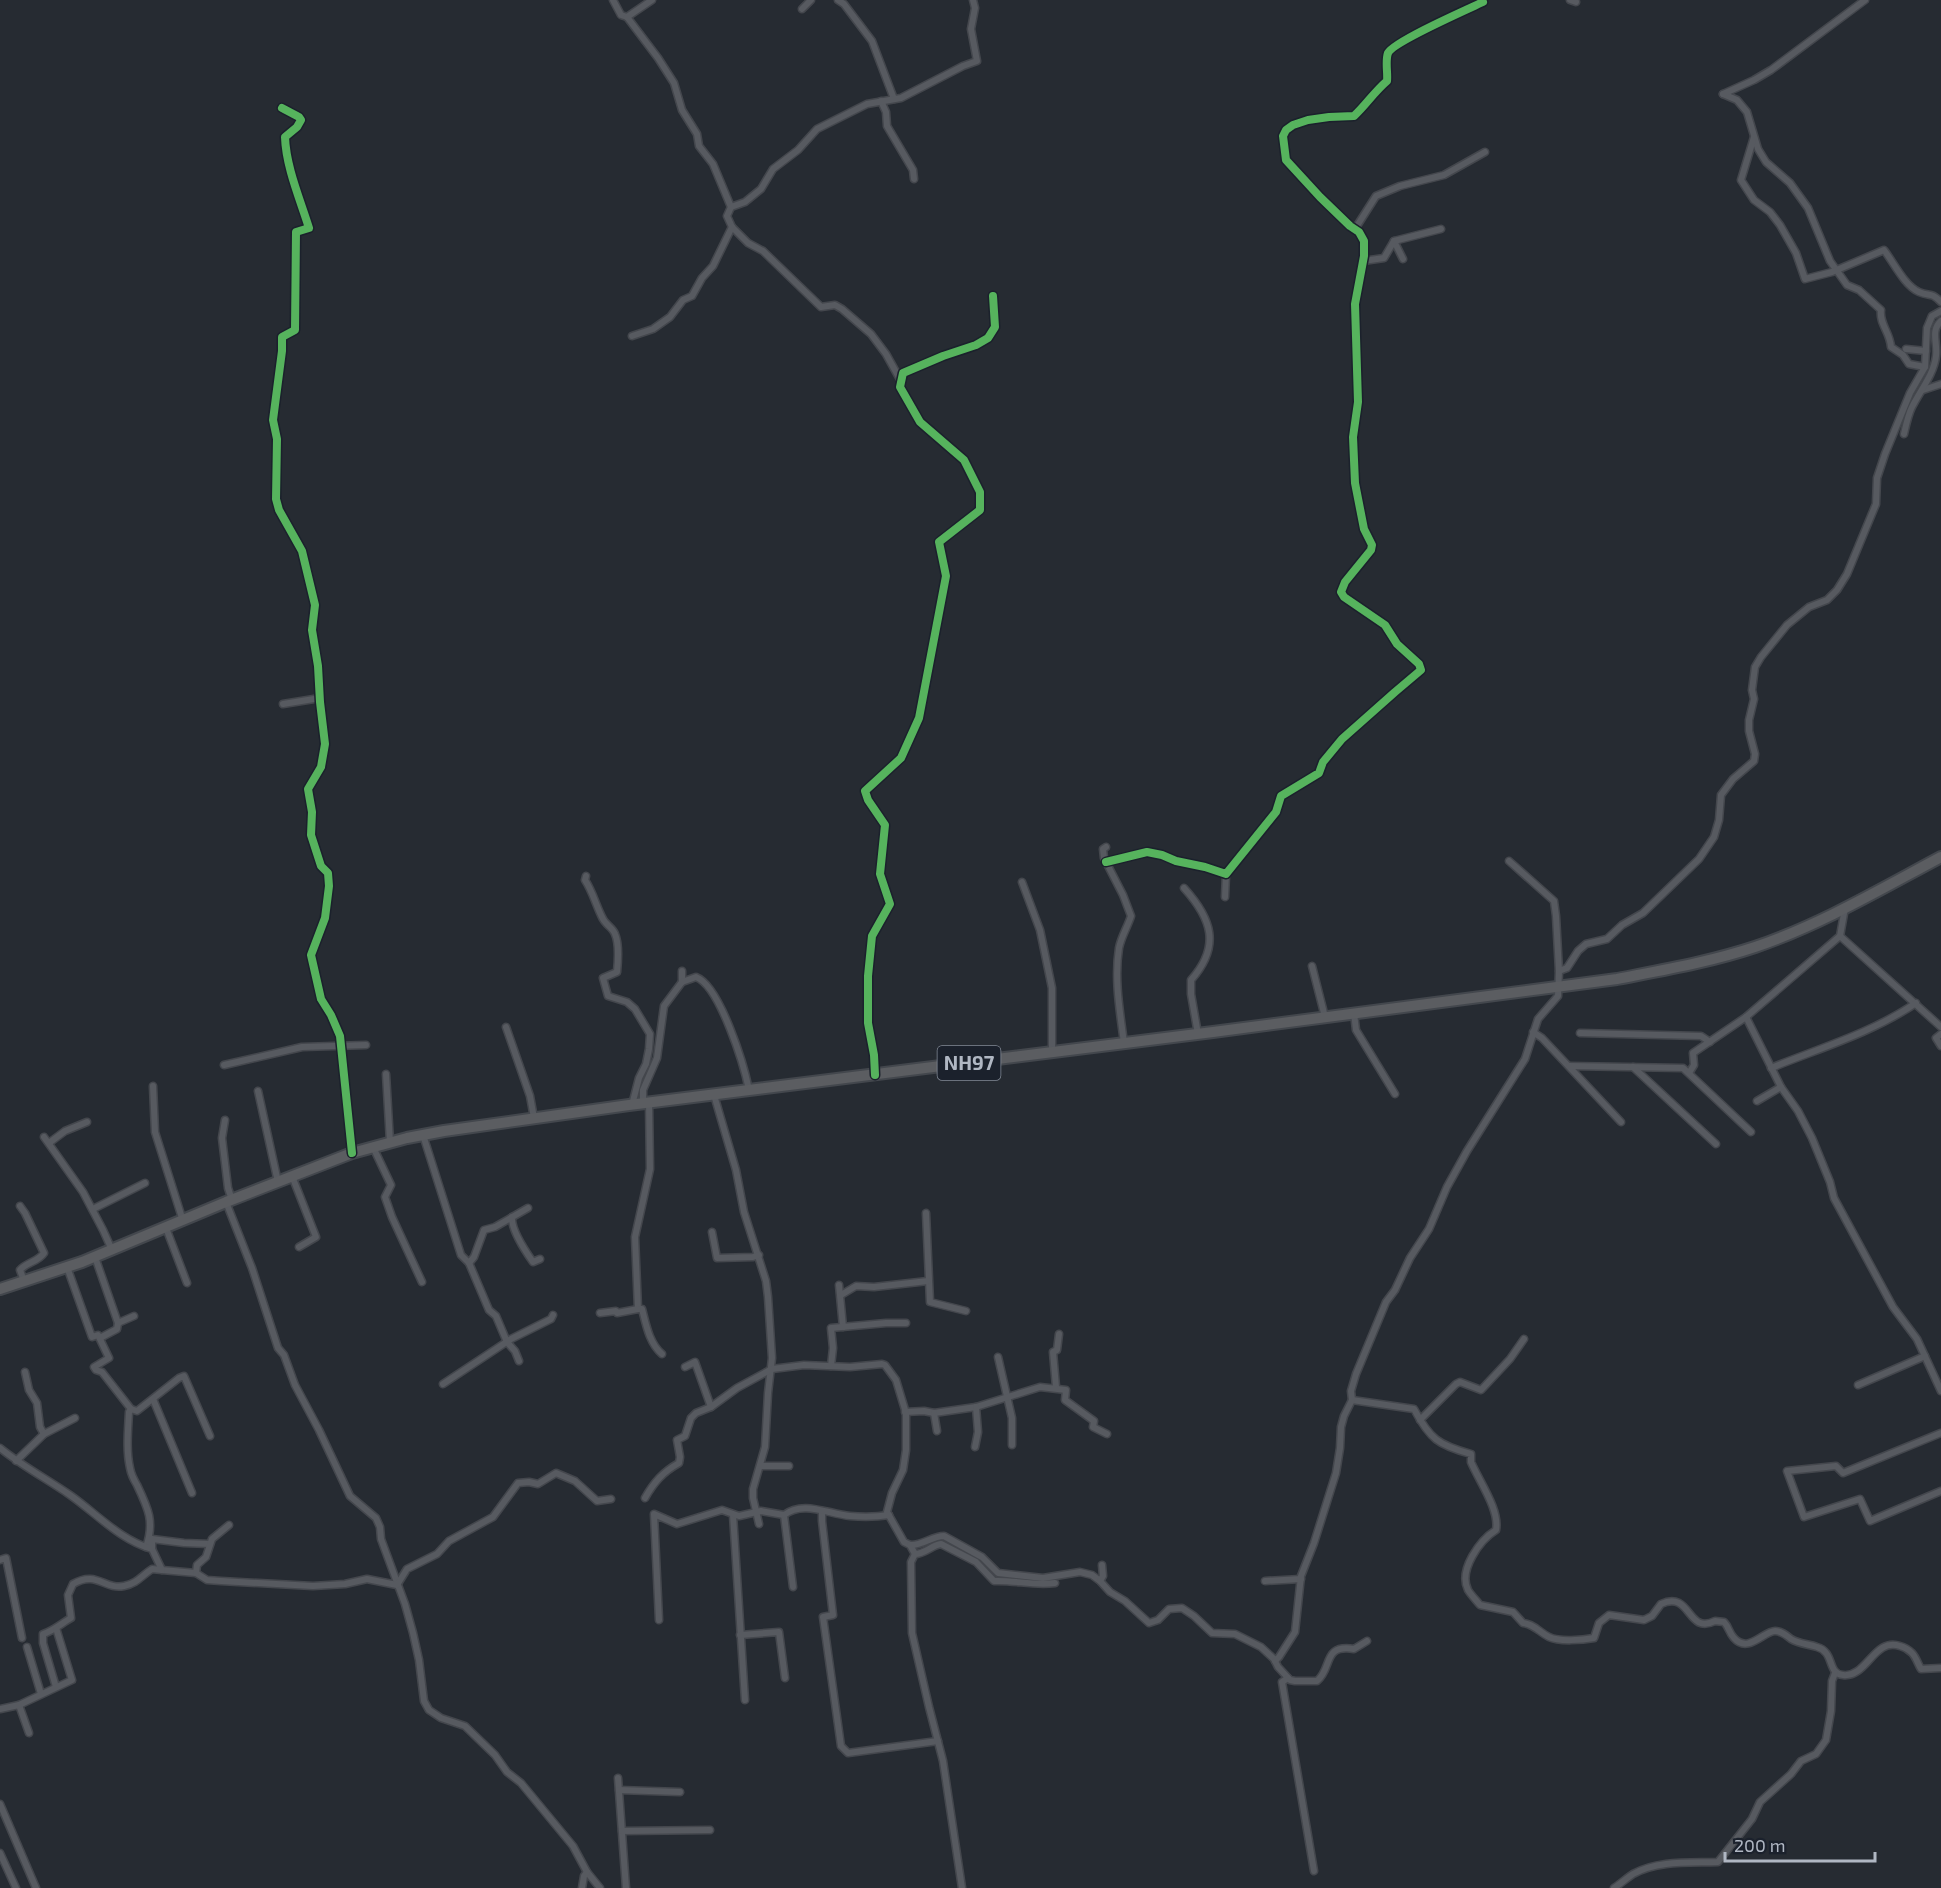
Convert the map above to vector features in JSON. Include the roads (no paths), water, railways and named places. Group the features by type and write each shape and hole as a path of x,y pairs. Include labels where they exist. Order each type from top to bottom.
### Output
{"highway":[{"name":"NH97","path":"0,1289 95,1257 292,1176 352,1153 390,1142 534,1118 1198,1034 1675,968 1736,953 1788,934 1845,908 1941,857"}],"street":[{"path":"612,0 621,15 627,17 658,58 674,83 682,110 698,134 699,146 713,164 731,207"},
{"path":"627,17 652,0"},
{"path":"802,9 811,0"},
{"path":"838,0 844,4 872,41 894,99"},
{"path":"901,381 886,354 871,334 835,305 821,307 763,251 748,243 732,227 727,216 731,207 745,202 761,189 773,169 798,150 817,129 867,104 900,98 963,66 976,62 971,29 975,8 973,0"},
{"path":"1225,897 1226,874 1276,812 1281,796 1319,773 1323,762 1342,739 1421,670 1419,664 1397,644 1385,625 1344,597 1341,592 1345,582 1371,550 1372,545 1364,529 1355,483 1353,437 1358,402 1355,304 1363,261 1364,241 1359,232 1320,197 1286,160 1283,136 1286,130 1293,125 1308,120 1354,116 1387,81 1388,54 1391,49 1419,31 1451,18 1483,2 1482,0"},
{"path":"1865,0 1771,70 1723,94 1737,100 1747,112 1754,137 1766,162 1790,183 1808,208 1830,261 1847,285 1859,290 1881,310 1880,315 1890,336 1891,347 1909,364 1925,367"},
{"path":"881,102 886,112 887,126 914,170 914,179"},
{"path":"282,108 301,120 297,127 285,136 285,145 309,228 297,232 295,330 282,337 276,385 273,420 277,439 276,499 279,510 302,551 315,605 312,630 318,666 325,753 321,767 308,789 312,812 311,835 321,866 328,873 329,886 325,918 311,955 321,999 340,1036 352,1153"},
{"path":"1754,137 1741,180 1754,200 1770,212 1780,225 1796,253 1804,279 1838,270 1884,250 1909,283 1920,292 1933,294 1941,302"},
{"path":"1355,229 1376,196 1400,186 1444,175 1485,152"},
{"path":"632,336 653,329 670,317 683,300 692,296 702,278 713,266 732,227"},
{"path":"1363,261 1384,258 1394,241 1441,229"},
{"path":"1394,241 1403,259"},
{"path":"875,1075 868,1023 868,976 872,936 890,904 880,874 885,825 868,800 865,791 901,758 920,718 946,576 939,542 980,510 980,492 964,460 920,422 900,387 903,373 976,345 988,338 995,327 993,296"},
{"path":"1559,970 1568,968 1578,951 1586,944 1607,939 1622,925 1643,913 1699,859 1714,837 1719,820 1721,795 1733,779 1754,761 1755,754 1749,731 1749,720 1754,699 1752,690 1755,668 1786,625 1809,608 1827,600 1837,590 1847,574 1876,504 1877,478 1885,454 1910,393 1925,367 1927,328 1932,316 1941,311"},
{"path":"1904,434 1912,408 1923,390 1936,356 1934,339 1937,324 1941,321"},
{"path":"1906,349 1926,351"},
{"path":"1923,390 1941,384"},
{"path":"283,704 320,698"},
{"path":"1106,847 1103,849 1103,854 1131,916 1120,945 1118,958 1118,992 1124,1043"},
{"path":"1106,862 1147,852 1226,874"},
{"path":"1275,1660 1295,1632 1301,1579 1336,1473 1344,1416 1352,1400 1356,1374 1386,1302 1429,1229 1447,1187 1467,1151 1525,1059 1538,1019 1556,999 1559,970 1554,901 1509,861"},
{"path":"586,876 585,880 605,922 615,931 618,947 616,958 618,972 603,978 608,996 627,1002 635,1009 650,1034 650,1049 639,1078 650,1169 635,1237 638,1309"},
{"path":"1022,882 1040,930 1052,988 1052,1052"},
{"path":"1184,888 1203,912 1211,936 1203,967 1191,980 1198,1034"},
{"path":"1689,1073 1694,1065 1693,1053 1746,1017 1840,936 1845,908"},
{"path":"1840,936 1941,1027"},
{"path":"1312,966 1325,1017"},
{"path":"682,971 682,982"},
{"path":"642,1104 643,1090 657,1058 664,1006 682,982 696,977 704,980 720,1007 735,1040 745,1071 748,1090"},
{"path":"1771,1068 1869,1029 1916,1004"},
{"path":"1354,1013 1356,1030 1395,1094"},
{"path":"1746,1017 1781,1087 1798,1111 1812,1138 1839,1208 1893,1307 1910,1328 1941,1391"},
{"path":"506,1027 530,1096 534,1118"},
{"path":"1533,1032 1542,1038 1621,1122"},
{"path":"1580,1033 1701,1036 1710,1042"},
{"path":"1941,1034 1936,1038 1941,1046"},
{"path":"224,1065 302,1047 342,1048 366,1045"},
{"path":"1569,1066 1683,1068 1751,1132"},
{"path":"1632,1066 1716,1144"},
{"path":"386,1074 390,1142"},
{"path":"153,1086 155,1132 183,1221"},
{"path":"1757,1101 1781,1087"},
{"path":"258,1091 278,1182"},
{"path":"714,1095 736,1170 744,1212 759,1255 768,1297 772,1348 765,1448 753,1489 759,1524"},
{"path":"225,1120 222,1138 229,1201 278,1347 284,1355 296,1385 320,1430 350,1496 376,1518 412,1633 419,1660 424,1701 429,1710 441,1718 465,1726 495,1755 507,1772 521,1783 573,1846 587,1872 600,1888"},
{"path":"49,1143 65,1131 87,1122"},
{"path":"423,1135 461,1256 469,1263 489,1310 496,1316 507,1342 519,1361"},
{"path":"44,1137 83,1192 112,1250"},
{"path":"373,1146 391,1185 385,1197 392,1217 422,1282"},
{"path":"292,1176 316,1238 299,1247"},
{"path":"93,1209 145,1183"},
{"path":"20,1206 44,1253 41,1258 25,1264 20,1270 24,1282"},
{"path":"469,1263 474,1257 484,1230 495,1227 528,1208"},
{"path":"926,1213 930,1304 966,1311"},
{"path":"512,1217 512,1225 528,1255 533,1262 540,1259"},
{"path":"166,1228 187,1283"},
{"path":"711,1232 717,1258 759,1255"},
{"path":"95,1257 118,1323 117,1329 100,1338"},
{"path":"67,1267 92,1337 99,1335 109,1358 94,1367 96,1370 102,1372 131,1409 137,1411 184,1376 210,1436"},
{"path":"841,1295 856,1286 884,1286 928,1281"},
{"path":"839,1285 843,1327"},
{"path":"600,1313 642,1309 649,1335 657,1350 662,1354"},
{"path":"442,1384 507,1342 551,1319 553,1315"},
{"path":"118,1323 134,1316"},
{"path":"831,1366 833,1348 831,1328 906,1323"},
{"path":"1056,1387 1053,1352 1057,1350 1059,1334"},
{"path":"1420,1420 1460,1382 1481,1390 1510,1359 1524,1339"},
{"path":"1858,1385 1925,1356"},
{"path":"998,1357 1012,1418 1012,1445"},
{"path":"686,1367 695,1362 711,1407"},
{"path":"645,1498 662,1474 679,1463 677,1440 685,1436 691,1418 771,1369 804,1365 885,1365 896,1380 905,1412 906,1450 903,1470 887,1512 904,1542 916,1545 944,1536 982,1557 998,1573 1043,1578 1080,1572 1092,1575 1149,1623 1158,1620 1169,1609 1182,1608 1212,1633 1235,1634 1261,1647 1275,1660 1288,1678 1295,1682 1317,1681 1339,1648 1354,1649 1366,1641"},
{"path":"25,1372 28,1390 37,1403 40,1427 44,1434"},
{"path":"905,1412 934,1413 976,1407 1040,1387 1056,1387 1066,1390 1065,1400 1094,1421 1093,1427 1107,1434"},
{"path":"153,1399 192,1493"},
{"path":"1352,1400 1414,1409 1426,1431 1435,1439 1453,1449 1472,1455 1471,1462 1495,1512 1497,1523 1496,1530 1486,1537 1474,1551 1466,1574 1467,1588 1480,1605 1513,1612 1523,1623 1529,1623 1549,1637 1577,1640 1594,1638 1599,1623 1609,1615 1644,1620 1652,1616 1661,1604 1676,1601 1700,1623 1708,1624 1715,1620 1724,1622 1734,1639 1739,1642 1754,1642 1767,1633 1775,1631 1802,1644 1818,1647 1827,1653 1835,1672 1832,1681 1831,1711 1826,1740 1816,1754 1801,1761 1791,1774 1760,1802 1752,1819 1718,1862 1670,1863 1648,1868 1633,1874 1614,1888"},
{"path":"975,1447 978,1432 976,1407"},
{"path":"131,1409 127,1449 130,1471 150,1520 149,1548"},
{"path":"934,1413 937,1431"},
{"path":"16,1461 44,1434 75,1418"},
{"path":"1941,1433 1843,1473 1836,1466 1787,1471 1804,1517 1860,1498 1870,1521 1941,1491"},
{"path":"0,1448 107,1524 149,1548 162,1570"},
{"path":"760,1466 789,1466"},
{"path":"397,1585 407,1569 437,1554 449,1541 493,1517 518,1483 538,1484 555,1473 576,1481 597,1501 611,1499"},
{"path":"659,1620 654,1514 677,1524 722,1510 739,1516 761,1510 784,1515 794,1509 804,1508 847,1516 889,1515"},
{"path":"822,1511 833,1615 823,1617 841,1746 848,1753 938,1741"},
{"path":"733,1515 745,1700"},
{"path":"784,1515 792,1587"},
{"path":"196,1574 197,1565 206,1557 212,1539 230,1525"},
{"path":"149,1548 152,1539 210,1544"},
{"path":"915,1554 941,1544 976,1562 994,1581 1017,1581 1040,1585 1055,1583"},
{"path":"910,1545 915,1554"},
{"path":"915,1554 911,1562 912,1633 950,1800 962,1888"},
{"path":"0,1560 6,1558 22,1638"},
{"path":"1100,1581 1103,1576 1102,1565"},
{"path":"56,1687 43,1634 51,1632 71,1618 68,1595 73,1584 85,1579 95,1579 121,1587 138,1581 152,1569 196,1574 207,1580 268,1585 329,1585 356,1583 367,1579 397,1585"},
{"path":"1265,1581 1301,1579"},
{"path":"0,1709 19,1705 72,1680 56,1628"},
{"path":"741,1635 778,1632 786,1678"},
{"path":"1835,1672 1842,1675 1853,1675 1881,1648 1890,1644 1910,1651 1921,1669 1941,1668"},
{"path":"27,1647 41,1694"},
{"path":"1288,1678 1282,1682 1314,1871"},
{"path":"19,1705 29,1733"},
{"path":"618,1778 626,1888"},
{"path":"619,1790 680,1791"},
{"path":"0,1804 36,1888"},
{"path":"622,1831 710,1830"},
{"path":"1,1856 16,1888"},
{"path":"582,1888 584,1875 587,1872"}]}
